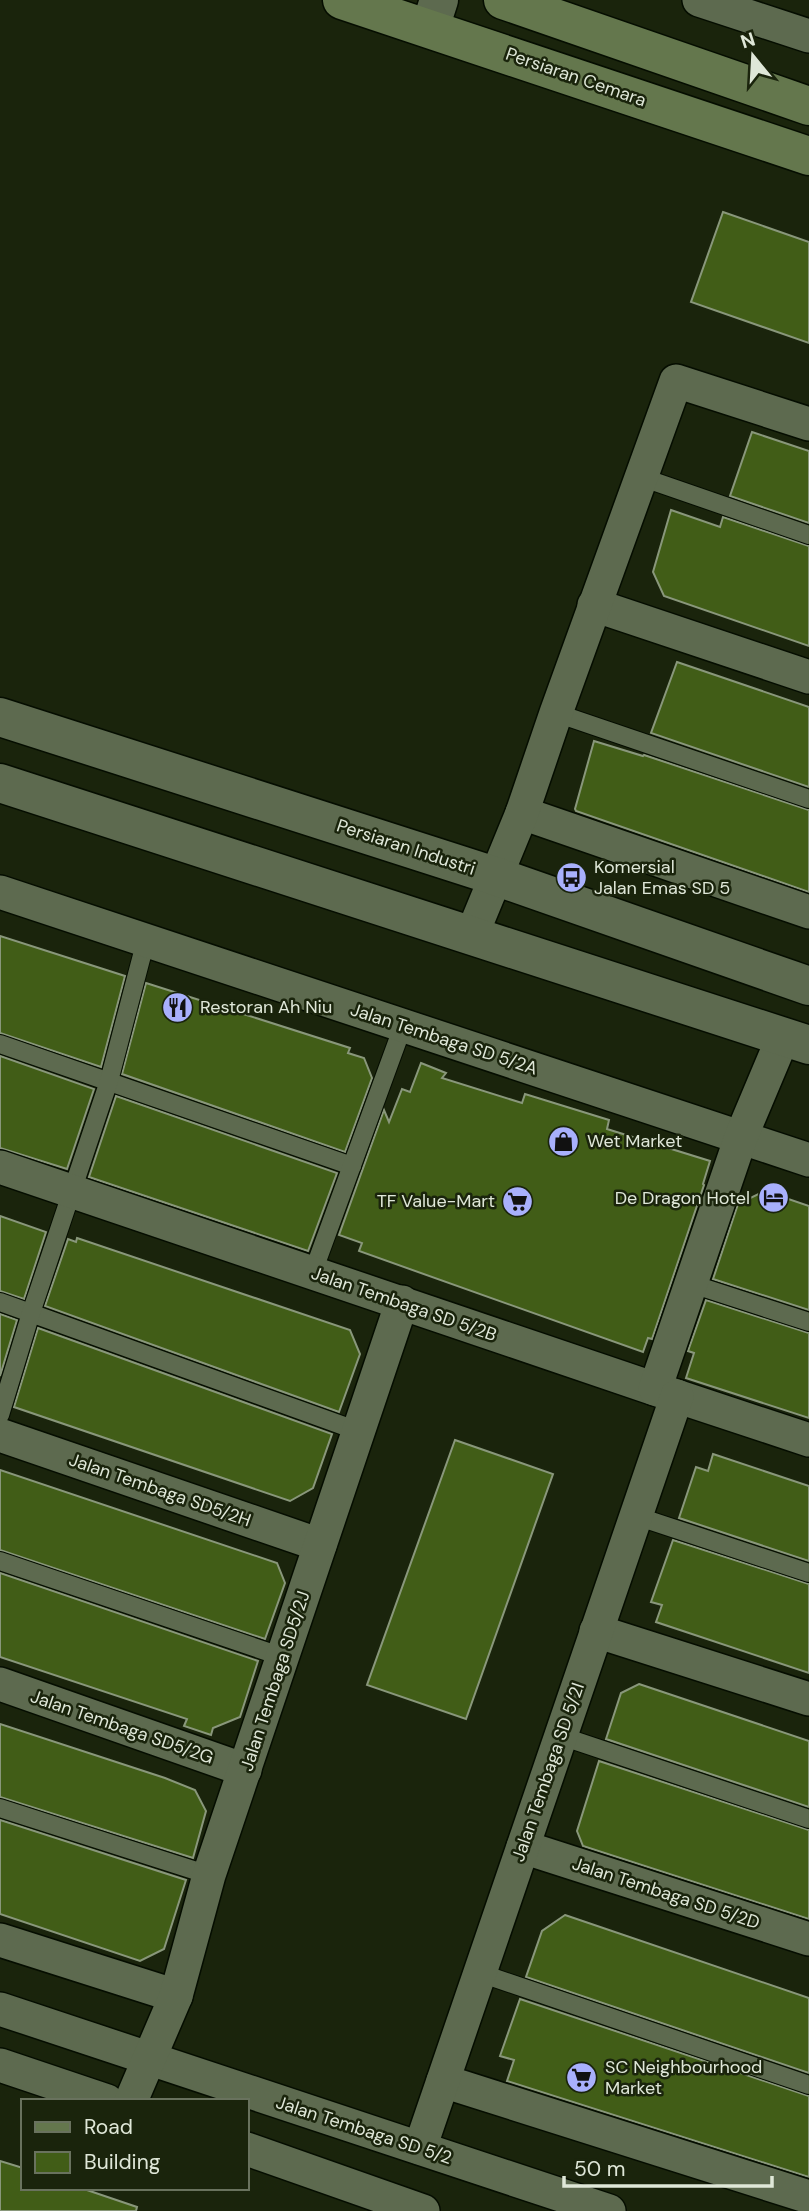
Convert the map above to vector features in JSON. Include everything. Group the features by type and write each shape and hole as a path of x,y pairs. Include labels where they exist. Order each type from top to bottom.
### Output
{"main road":[{"name":"Persiaran Cemara","path":"342,0 434,14 809,156"},
{"path":"518,3 809,106"}],"street":[{"path":"699,0 809,36"},
{"path":"471,937 522,813 676,381 809,424"},
{"path":"594,605 809,677"},
{"name":"Persiaran Industri","path":"0,717 495,876 809,986"},
{"path":"0,783 796,1041"},
{"path":"522,813 809,912"},
{"name":"Jalan Tembaga SD 5/2A","path":"0,892 809,1160"},
{"name":"Jalan Tembaga SD 5/2I","path":"420,2148 636,1516 692,1284 741,1137 796,1041"},
{"name":"Jalan Tembaga SD 5/2B","path":"0,1167 809,1440"},
{"name":"Jalan Tembaga SD5/2J","path":"132,2099 176,1997 209,1875 402,1302"},
{"name":"Jalan Tembaga SD5/2H","path":"0,1435 320,1545"},
{"path":"596,1631 809,1699"},
{"name":"Jalan Tembaga SD5/2G","path":"0,1684 245,1770"},
{"name":"Jalan Tembaga SD 5/2D","path":"523,1847 809,1939"},
{"path":"0,1940 176,1997"},
{"name":"Jalan Tembaga SD 5/2","path":"0,2009 609,2211"},
{"path":"0,2066 101,2099"},
{"path":"443,2081 809,2197"},
{"path":"248,2149 423,2211"}],"lane":[{"path":"640,477 809,535"},
{"path":"556,713 809,799"},
{"path":"0,1415 31,1313 109,1081 146,940"},
{"path":"313,1272 403,1026"},
{"path":"0,1044 352,1166"},
{"path":"692,1284 809,1322"},
{"path":"0,1302 358,1431"},
{"path":"636,1516 809,1573"},
{"path":"0,1561 283,1657"},
{"path":"561,1736 809,1819"},
{"path":"0,1808 209,1875"},
{"path":"480,1973 809,2085"}],"building":[{"path":"723,212 809,242 809,343 691,302"},
{"path":"752,432 809,451 809,523 730,496"},
{"path":"671,510 720,527 723,517 809,546 809,646 664,596 653,572"},
{"path":"677,662 809,707 809,787 651,733"},
{"path":"594,741 809,810 809,892 576,811"},
{"path":"0,936 125,976 101,1067 0,1033"},
{"path":"146,983 350,1048 348,1053 364,1058 372,1078 345,1152 122,1074"},
{"path":"0,1056 94,1089 67,1169 0,1148"},
{"path":"421,1063 446,1073 442,1078 522,1103 525,1094 609,1120 607,1129 710,1161 652,1339 648,1338 643,1352 359,1251 362,1243 339,1235 384,1110 389,1122 402,1089 410,1092"},
{"path":"116,1096 337,1173 308,1251 89,1177"},
{"path":"765,1191 809,1206 809,1310 713,1279 738,1204"},
{"path":"0,1216 46,1232 24,1299 0,1291"},
{"path":"77,1238 350,1330 360,1354 339,1412 45,1306 68,1239 76,1242"},
{"path":"706,1300 809,1333 809,1418 686,1378 694,1353 688,1351"},
{"path":"0,1314 17,1320 0,1376"},
{"path":"38,1328 332,1434 313,1488 290,1501 14,1407"},
{"path":"455,1440 553,1474 466,1719 367,1685"},
{"path":"713,1454 809,1486 809,1561 679,1518 696,1467 708,1471"},
{"path":"0,1470 277,1563 285,1583 265,1639 0,1550"},
{"path":"673,1540 809,1584 809,1673 656,1622 662,1605 651,1602"},
{"path":"0,1573 258,1661 240,1717 213,1728 211,1735 184,1726 187,1719 0,1657"},
{"path":"639,1684 809,1741 809,1807 606,1739 621,1693"},
{"path":"0,1724 195,1790 206,1811 193,1858 0,1797"},
{"path":"599,1761 809,1830 809,1919 583,1846 577,1831"},
{"path":"0,1820 186,1880 164,1949 140,1961 0,1914"},
{"path":"565,1915 809,1998 809,2073 526,1977 542,1931"},
{"path":"520,1999 809,2096 809,2177 507,2081 514,2060 500,2056"},
{"path":"0,2161 21,2167 21,2190 87,2190 137,2207 136,2211 0,2211"}],"place":[{"name":"Komersial Jalan Emas SD 5","path":"571,877"},
{"name":"Restoran Ah Niu","path":"177,1007"},
{"name":"Wet Market","path":"564,1141"},
{"name":"De Dragon Hotel","path":"773,1198"},
{"name":"TF Value-Mart","path":"518,1201"},
{"name":"SC Neighbourhood Market","path":"582,2077"}]}
